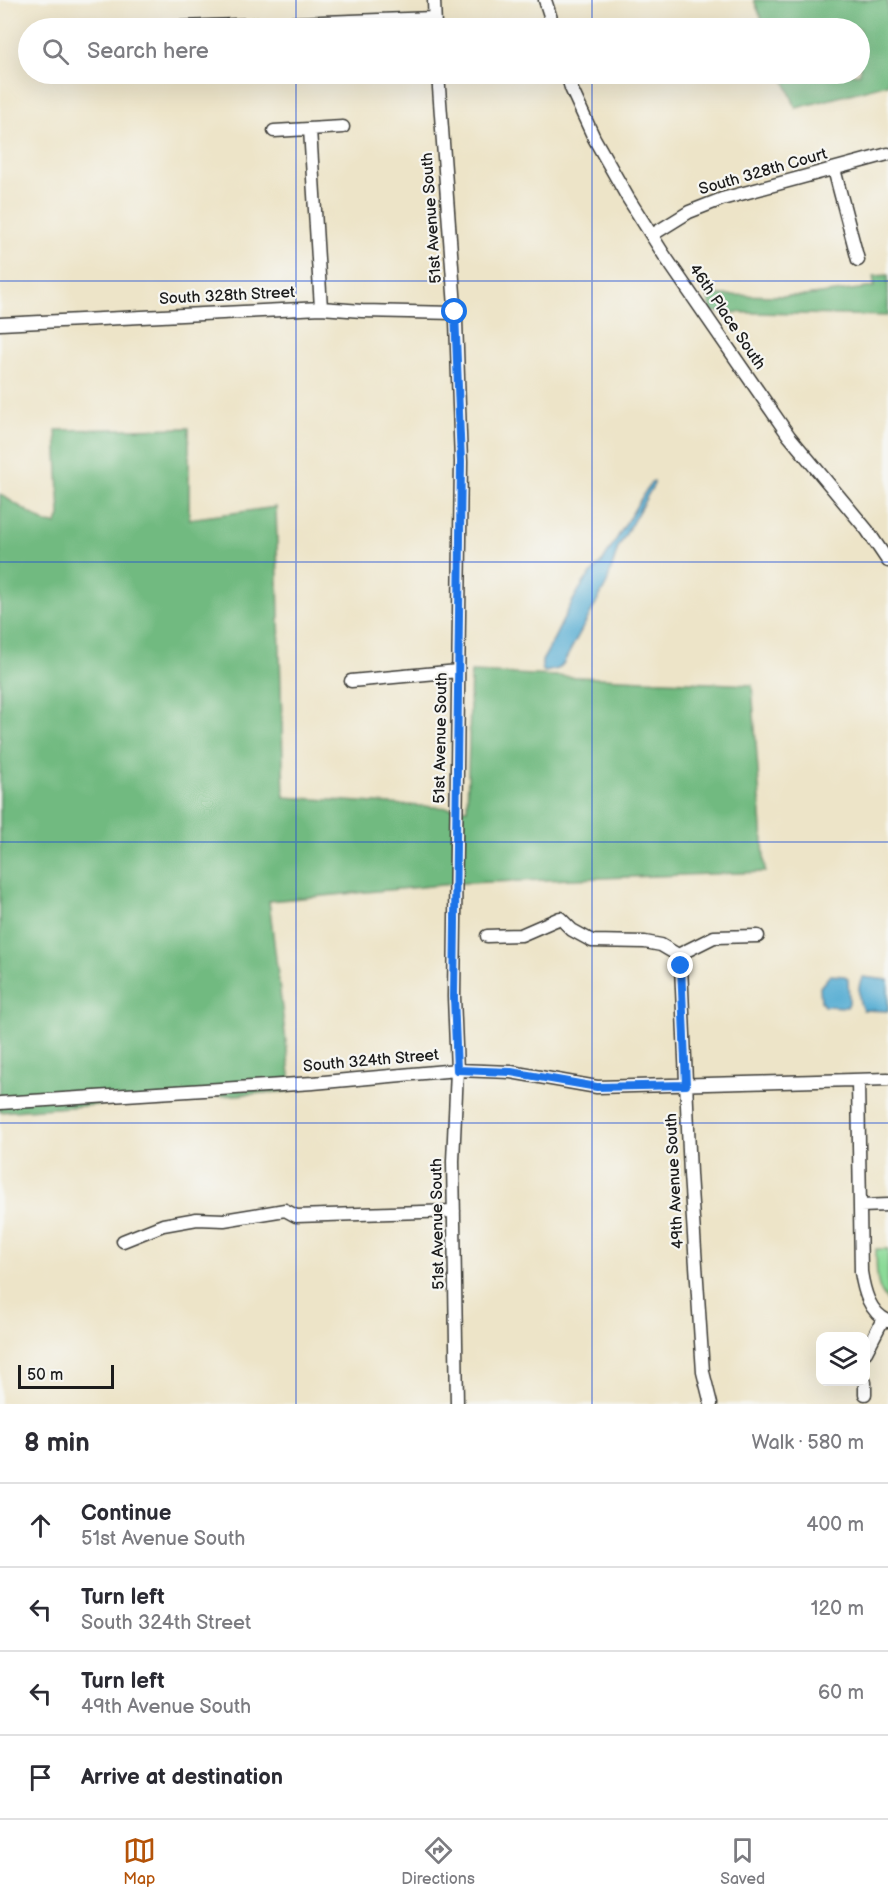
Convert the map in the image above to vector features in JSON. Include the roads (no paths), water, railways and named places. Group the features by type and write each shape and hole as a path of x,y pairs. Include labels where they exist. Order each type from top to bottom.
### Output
{"street":[{"path":"434,0 435,18"},
{"path":"545,0 551,18"},
{"name":"51st Avenue South","path":"439,84 455,312 461,462 454,997 457,1070 453,1161 456,1404"},
{"name":"46th Place South","path":"570,84 594,138 628,198 741,369 789,436 867,530 888,561"},
{"path":"274,131 343,127"},
{"path":"310,129 321,308"},
{"name":"South 328th Court","path":"652,235 676,219 705,205 888,154"},
{"path":"834,169 858,260"},
{"name":"South 328th Street","path":"0,324 321,308 455,312"},
{"path":"351,681 458,672"},
{"path":"487,936 521,935 560,918 572,930 592,941 645,942 661,945 678,955 714,937 758,936"},
{"name":"49th Avenue South","path":"678,955 681,966 690,1174 703,1372 711,1404"},
{"name":"South 324th Street","path":"0,1103 313,1083 457,1070 511,1072 597,1087 888,1079"},
{"path":"858,1081 861,1272 864,1292 870,1305 886,1320 870,1346"},
{"path":"860,1206 888,1204"},
{"path":"123,1241 163,1225 197,1219 224,1220 285,1210 296,1216 454,1211"}],"water":[{"path":"654,481 618,548 607,583 563,664 558,669 545,672 542,669 542,661 576,595 603,561 651,482"},
{"path":"830,975 845,976 848,979 849,1003 847,1007 824,1006 821,1002 820,987"},
{"path":"863,977 888,980 888,1011 863,1010 859,993"}]}
